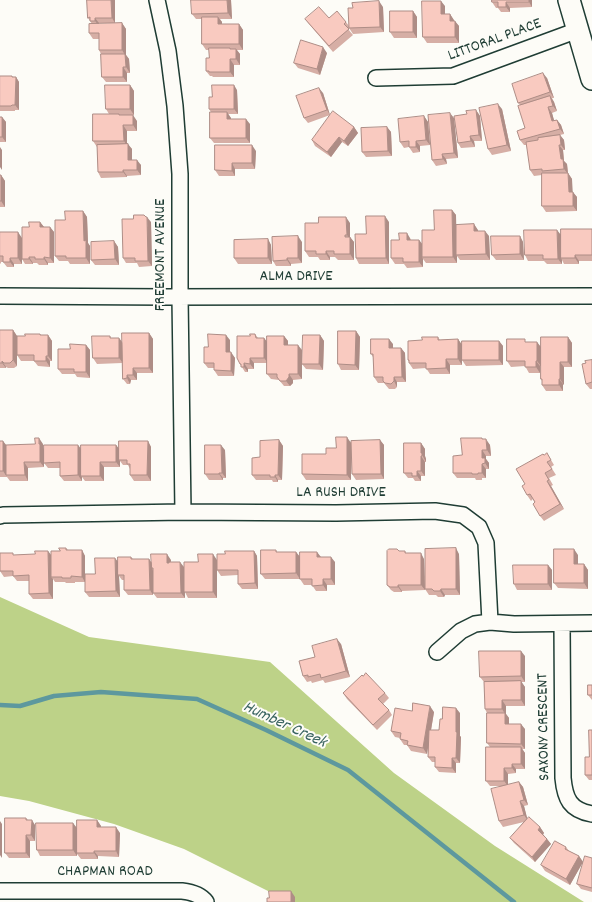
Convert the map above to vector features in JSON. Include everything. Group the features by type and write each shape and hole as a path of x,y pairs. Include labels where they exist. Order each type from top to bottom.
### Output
{"main road":[{"path":"569,0 592,78"}],"street":[{"name":"FREEMONT AVENUE","path":"157,0 168,51 175,106 180,174 183,512"},
{"name":"LITTORAL PLACE","path":"376,78 453,76 578,30"},
{"name":"ALMA DRIVE","path":"0,296 592,296"},
{"name":"LA RUSH DRIVE","path":"0,516 183,512 336,513 435,511 462,515 478,527 486,543 490,622"},
{"path":"438,652 461,631 475,624 490,622 514,624 592,623"},
{"name":"SAXONY CRESCENT","path":"562,624 564,790 568,801 574,808 584,813 592,814"},
{"name":"CHAPMAN ROAD","path":"0,891 182,891 191,892 198,895 206,902"}],"green space":[{"path":"0,597 89,637 270,662 394,773 495,846 584,902 290,902 184,849 114,824 29,801 0,796"}],"building":[{"path":"87,0 111,0 112,18 95,18 95,21 90,21 90,17 88,18"},
{"path":"191,0 227,0 228,13 192,14"},
{"path":"492,0 529,0 529,2 506,2 506,7 498,7 498,2 492,2"},
{"path":"379,1 380,27 349,28 348,8 353,8 352,3"},
{"path":"422,1 441,1 441,14 450,14 450,21 455,21 455,37 423,37"},
{"path":"319,7 329,18 337,11 346,22 344,24 349,29 329,46 305,19"},
{"path":"390,11 413,11 413,32 390,32"},
{"path":"202,17 218,17 218,24 239,24 239,44 202,44"},
{"path":"122,23 122,50 99,50 99,33 89,33 89,24"},
{"path":"301,40 323,47 317,69 294,63"},
{"path":"209,48 236,49 236,59 230,59 230,72 206,71 206,58 209,58"},
{"path":"101,54 125,54 126,67 123,67 123,77 102,77"},
{"path":"543,73 550,92 518,103 512,84"},
{"path":"0,76 16,77 15,105 0,106"},
{"path":"105,85 130,85 130,109 106,109"},
{"path":"212,85 234,85 234,109 209,109 209,97 212,97"},
{"path":"319,88 327,110 304,118 296,96"},
{"path":"550,96 553,106 548,107 552,121 557,120 560,129 520,140 517,131 525,128 518,106"},
{"path":"498,104 507,145 488,149 479,108"},
{"path":"476,110 479,135 470,136 471,141 458,143 454,116 467,114 466,111"},
{"path":"333,111 354,127 344,141 339,137 327,152 312,140"},
{"path":"210,112 227,112 227,119 246,119 246,138 210,138"},
{"path":"450,113 454,153 442,154 443,159 432,160 428,115"},
{"path":"93,114 133,115 133,125 123,125 124,141 93,141"},
{"path":"424,116 426,140 416,141 416,147 409,147 409,141 400,142 398,119"},
{"path":"0,117 2,117 2,137 0,137"},
{"path":"387,127 388,151 362,152 361,128"},
{"path":"560,135 561,145 559,145 564,169 542,171 542,169 530,170 526,142 538,140 538,138"},
{"path":"128,144 128,160 137,160 137,170 123,170 123,172 98,172 97,145"},
{"path":"215,145 252,145 252,163 232,163 232,171 215,170"},
{"path":"542,173 568,173 569,192 573,192 573,206 542,206"},
{"path":"1,175 1,201 0,201"},
{"path":"434,210 452,210 453,257 422,257 422,230 434,230"},
{"path":"65,211 83,211 86,258 66,258 66,256 55,256 55,220 65,220"},
{"path":"134,215 144,215 147,217 148,261 135,261 135,258 123,258 122,219 133,219"},
{"path":"366,216 385,216 386,258 356,258 355,234 366,234"},
{"path":"319,217 346,217 347,235 345,235 345,237 350,237 350,254 334,254 334,251 326,251 326,254 316,254 316,251 305,251 305,223 318,223"},
{"path":"29,222 40,222 40,227 50,227 50,258 44,257 44,259 35,259 35,257 29,257 29,259 22,259 22,227 29,227"},
{"path":"474,224 474,231 485,231 486,254 456,255 456,225"},
{"path":"561,229 592,229 592,255 575,255 575,258 561,258"},
{"path":"524,230 557,230 558,259 543,259 543,255 525,255"},
{"path":"0,232 18,232 18,258 10,258 10,262 3,262 3,256 0,256"},
{"path":"399,233 407,233 407,240 419,240 419,262 403,262 403,258 391,258 391,240 399,240"},
{"path":"298,236 298,258 287,258 287,260 273,261 272,237"},
{"path":"491,236 520,236 520,254 492,255"},
{"path":"268,239 268,258 234,258 234,240"},
{"path":"114,241 115,259 91,260 91,242"},
{"path":"0,330 13,330 13,360 10,363 4,363 2,361 2,363 0,363"},
{"path":"338,331 356,331 355,365 338,364"},
{"path":"122,333 149,333 149,368 133,368 133,375 127,375 127,378 123,379"},
{"path":"25,334 48,335 48,356 46,356 46,361 34,361 34,355 17,355 17,336 25,336"},
{"path":"208,334 226,335 226,352 231,352 231,371 214,370 214,363 204,363 204,347 208,347"},
{"path":"250,334 255,334 256,338 264,338 264,358 250,358 250,364 244,363 244,367 241,367 241,364 237,358 237,336 250,336"},
{"path":"303,335 320,335 319,364 302,364"},
{"path":"92,336 110,336 110,338 119,338 119,358 93,358"},
{"path":"267,336 284,336 284,345 298,345 298,374 289,374 286,381 280,381 277,374 267,374"},
{"path":"422,337 438,337 438,340 458,339 458,359 446,359 446,368 426,369 426,363 409,363 408,341 422,340"},
{"path":"541,337 568,337 568,362 560,362 559,385 542,385"},
{"path":"371,339 389,339 389,348 401,348 402,377 394,377 394,381 391,384 385,383 383,381 383,377 374,377"},
{"path":"507,339 525,339 525,342 537,342 536,367 525,367 525,361 507,361"},
{"path":"462,341 499,341 499,360 462,360"},
{"path":"70,344 86,345 86,372 74,372 74,369 58,369 58,349 70,349"},
{"path":"592,360 592,382 586,384 582,364 586,363 585,361"},
{"path":"336,437 347,437 347,475 302,474 302,454 326,454 326,448 336,448"},
{"path":"35,438 39,438 40,462 24,462 25,475 6,475 6,445 35,444"},
{"path":"461,438 486,439 487,450 482,450 482,458 485,458 485,463 482,464 482,473 453,473 453,456 462,455"},
{"path":"279,440 278,475 275,475 275,477 270,477 270,475 252,475 252,458 260,457 260,441"},
{"path":"380,440 381,474 352,474 351,441"},
{"path":"0,441 3,441 3,471 0,471"},
{"path":"119,441 148,441 147,475 130,475 130,464 127,464 127,460 119,460"},
{"path":"404,443 421,443 421,471 417,471 417,476 412,476 412,473 404,473"},
{"path":"44,445 78,445 78,475 60,476 60,462 44,463"},
{"path":"81,445 116,445 116,462 100,462 100,476 81,476"},
{"path":"205,445 221,445 222,473 205,474"},
{"path":"547,453 551,460 547,462 552,469 545,473 549,480 547,481 560,504 540,516 533,504 535,502 530,494 527,495 522,486 525,484 516,469"},
{"path":"59,548 66,548 66,550 82,550 82,577 51,577 51,551 60,551"},
{"path":"456,548 456,589 441,589 440,591 434,591 432,589 425,589 425,549"},
{"path":"389,549 405,551 405,553 421,553 421,585 398,585 398,587 390,587 387,585 387,551"},
{"path":"554,549 574,549 574,564 584,564 584,583 554,583"},
{"path":"261,550 296,552 296,573 261,574"},
{"path":"35,551 48,551 49,593 29,594 29,575 13,576 13,571 0,571 0,553 13,553 13,555 35,554"},
{"path":"225,551 254,551 255,583 238,584 238,570 217,570 217,554 225,554"},
{"path":"300,552 317,552 317,557 331,557 331,579 323,579 323,585 312,586 312,579 300,579"},
{"path":"151,554 167,554 167,563 180,562 181,593 153,593 153,568"},
{"path":"198,554 213,554 213,592 184,592 184,562 198,562"},
{"path":"118,557 149,559 150,590 124,590 124,575 118,575"},
{"path":"95,558 115,558 116,591 85,592 85,574 95,574"},
{"path":"513,565 548,565 548,584 514,584"},
{"path":"337,639 346,671 321,678 320,674 308,677 308,675 303,676 299,661 315,657 312,646"},
{"path":"479,651 521,651 521,676 480,677"},
{"path":"366,673 385,693 378,699 389,710 373,725 343,693"},
{"path":"521,681 521,700 502,700 502,709 485,709 484,682"},
{"path":"588,685 592,685 592,695 588,695"},
{"path":"413,703 430,706 423,748 407,745 408,741 400,739 401,733 391,731 395,708 412,711"},
{"path":"443,707 456,708 456,758 452,758 452,768 435,767 435,757 428,757 429,730 439,730"},
{"path":"487,713 505,713 505,724 521,724 521,744 487,743"},
{"path":"589,730 592,730 592,775 585,775 585,757 589,757"},
{"path":"486,747 521,747 521,764 512,764 512,768 504,768 504,781 486,781"},
{"path":"519,782 524,800 520,801 524,815 499,821 491,789"},
{"path":"529,817 540,827 538,830 547,839 532,857 510,838"},
{"path":"5,818 26,818 26,820 32,820 31,835 26,835 26,853 5,853"},
{"path":"77,820 97,820 97,827 116,827 116,851 77,853"},
{"path":"36,823 73,823 73,850 37,850"},
{"path":"555,841 566,847 565,849 579,856 566,879 541,865"},
{"path":"585,856 592,858 592,888 577,884"},
{"path":"269,891 291,891 291,902 267,902 267,898 269,898"}],"waterway":[{"name":"Humber Creek","path":"0,705 20,706 54,696 101,692 197,699 266,730 348,770 514,902"}]}
